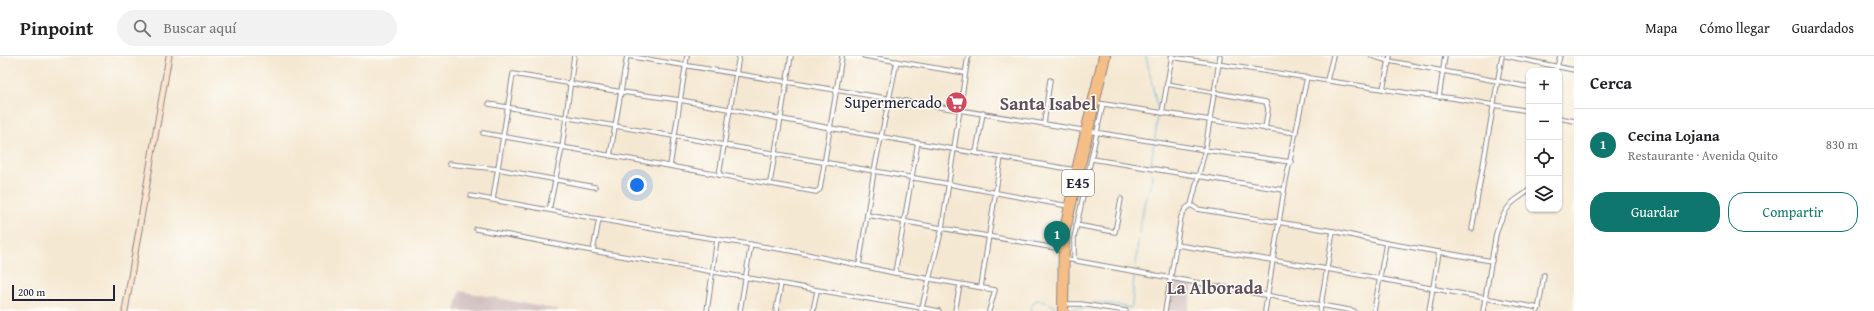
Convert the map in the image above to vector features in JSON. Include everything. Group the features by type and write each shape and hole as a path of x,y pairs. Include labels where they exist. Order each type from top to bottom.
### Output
{"highway":[{"name":"E45","path":"1065,311 1066,234 1091,131 1102,56"},
{"name":"E45","path":"1061,311 1060,249 1075,170 1100,104 1107,56"}],"street":[{"path":"125,311 169,56"},
{"path":"549,210 562,148 574,56"},
{"path":"610,156 627,56 1205,150 1291,162"},
{"path":"670,166 687,56"},
{"path":"719,175 739,56"},
{"path":"770,183 791,56"},
{"path":"483,133 562,148 770,183 812,192 819,191 842,56"},
{"path":"864,56 966,72"},
{"path":"922,309 942,228 968,56"},
{"path":"1162,113 1172,56 1307,78 1493,104 1526,110"},
{"path":"1165,311 1181,217 1186,208 1191,206 1205,150 1220,56"},
{"path":"1327,80 1333,56"},
{"path":"1372,56 1389,61 1526,86"},
{"path":"1383,89 1390,56"},
{"path":"1439,97 1445,56"},
{"path":"1472,229 1502,56"},
{"path":"1506,56 1553,68"},
{"path":"1557,68 1560,56"},
{"path":"859,265 874,171 888,98 897,61"},
{"path":"1562,69 1574,70"},
{"path":"493,199 513,74 680,100 830,128 1075,170"},
{"path":"1265,311 1284,190 1291,162 1307,78"},
{"path":"1044,123 1050,80"},
{"path":"1167,84 1266,102 1268,109 1265,129"},
{"path":"490,104 912,177 1068,206"},
{"path":"1100,104 1296,133"},
{"path":"976,153 983,113"},
{"path":"1562,119 1574,121"},
{"path":"1074,260 1074,238 1076,225 1092,159 1091,131"},
{"path":"895,273 918,142"},
{"path":"981,287 1001,157"},
{"path":"1092,159 1284,190"},
{"path":"449,164 498,169 596,186"},
{"path":"1483,311 1496,234 1502,216 1512,204 1526,192"},
{"path":"471,196 659,230 751,244 895,273 995,290 989,311"},
{"path":"1076,225 1115,232 1121,199"},
{"path":"1191,206 1197,209 1333,232 1386,244 1492,261"},
{"path":"867,216 904,221 1060,249"},
{"path":"593,251 599,219"},
{"path":"476,229 817,291 940,311"},
{"path":"1320,311 1333,232"},
{"path":"707,311 717,239"},
{"path":"740,311 751,244"},
{"path":"1374,311 1386,244"},
{"path":"1177,245 1380,278 1486,297 1539,309 1544,275"},
{"path":"1429,311 1439,252"},
{"path":"1065,259 1171,277 1268,297 1354,311"},
{"path":"776,311 781,284"},
{"path":"955,311 960,285"},
{"path":"813,311 817,291"},
{"path":"1065,304 1081,304 1126,311"}],"shaded area":[{"path":"1172,281 1193,285 1188,311 1167,311"},
{"path":"460,291 558,310 559,311 455,311"}],"waterway":[{"path":"1146,56 1157,107"},
{"path":"1155,139 1157,117"},
{"path":"1151,164 1154,143"},
{"path":"1139,233 1145,200 1151,186 1152,173"},
{"path":"1136,266 1138,240"},
{"path":"1094,302 1129,308 1132,306 1134,276"},
{"path":"1030,311 1032,305 1037,300 1043,300 1055,307"},
{"path":"1071,309 1084,308"}],"place":[{"name":"Supermercado","path":"957,102"},
{"name":"Cecina Lojana","path":"1057,254"}],"district":[{"name":"Santa Isabel","path":"1048,104"},
{"name":"La Alborada","path":"1215,288"}]}
